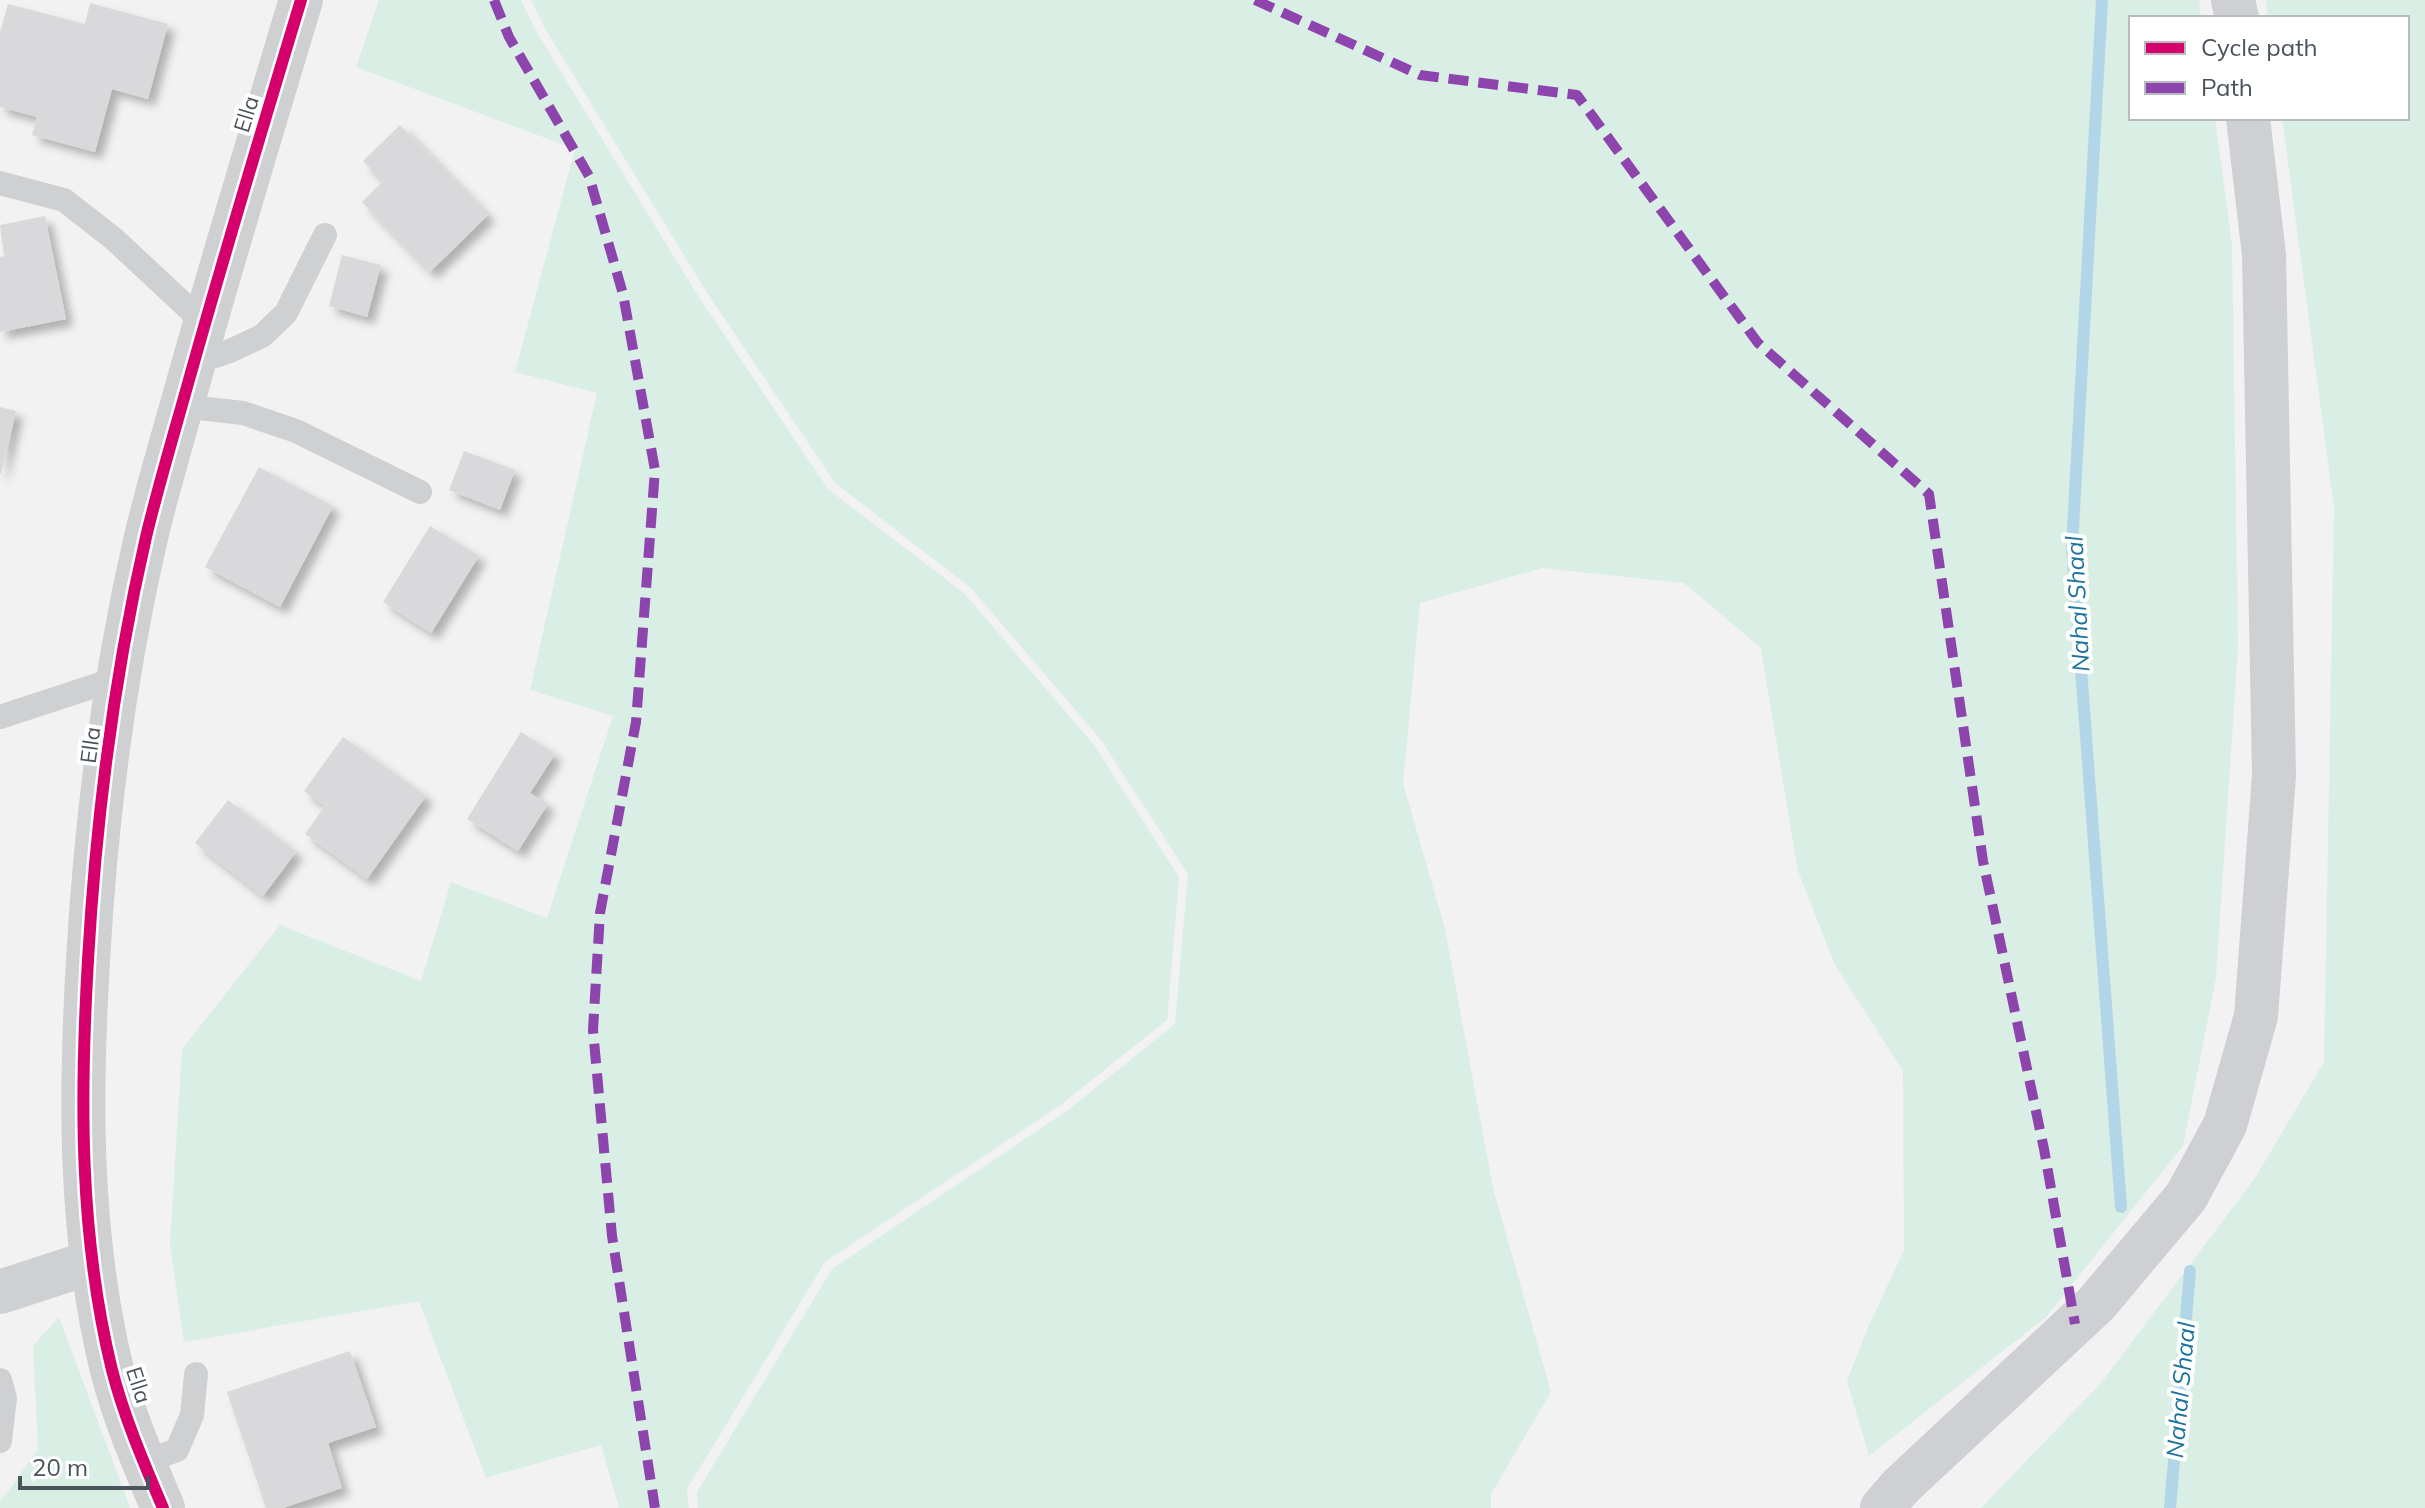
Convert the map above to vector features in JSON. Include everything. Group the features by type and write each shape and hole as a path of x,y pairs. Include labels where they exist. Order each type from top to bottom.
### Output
{"main road":[{"path":"1882,1508 1901,1486 2096,1304 2186,1197 2225,1125 2256,1016 2274,775 2264,255 2248,120"}],"street":[{"name":"Ella","path":"163,1508 112,1371 92,1262 82,1136 93,867 119,678 146,538 199,343 301,0"},
{"path":"0,1292 92,1262"}],"lane":[{"path":"0,183 64,200 114,239 199,343 230,351 262,336 286,313 325,235"},
{"path":"181,406 243,413 296,431 420,492"},
{"path":"0,717 119,678"},
{"path":"144,1462 177,1450 192,1415 196,1374"},
{"path":"0,1380 5,1398 0,1441"}],"green space":[{"path":"379,0 521,0 536,31 698,296 828,489 965,594 1094,745 1179,877 1167,1020 1063,1103 825,1262 687,1489 689,1508 619,1508 601,1445 486,1478 419,1301 184,1342 170,1244 182,1049 280,925 421,981 451,882 547,918 613,716 530,690 597,393 515,372 575,149 356,67"},
{"path":"531,0 2199,0 2201,16 2129,16 2129,120 2215,120 2232,244 2238,648 2216,978 2183,1146 2046,1317 1869,1456 1847,1381 1904,1250 1903,1071 1835,965 1798,871 1761,648 1684,583 1542,568 1420,603 1403,783 1445,929 1493,1188 1551,1392 1491,1494 1491,1508 698,1508 697,1492 832,1269 1068,1110 1175,1024 1188,874 1101,740 971,588 835,483 706,291 544,27"},
{"path":"2266,0 2425,0 2425,1508 1981,1508 2101,1383 2255,1178 2324,1062 2334,508 2282,120 2409,120 2409,16 2268,16"},
{"path":"59,1317 130,1508 0,1508 0,1500 38,1449 33,1346"}],"building":[{"path":"90,3 168,24 148,99 112,89 95,152 32,135 37,117 0,107 0,32 8,4 85,24"},
{"path":"400,125 488,215 430,272 362,202 383,181 363,161"},
{"path":"45,216 66,319 0,332 0,257 4,256 0,225"},
{"path":"342,255 381,265 367,317 329,306"},
{"path":"0,407 16,411 1,474 0,474"},
{"path":"464,451 515,470 500,510 449,490"},
{"path":"259,467 333,506 280,607 205,567"},
{"path":"430,526 479,556 431,633 383,602"},
{"path":"521,732 555,754 530,793 548,804 518,851 467,819"},
{"path":"343,737 426,796 367,879 305,834 325,806 304,791"},
{"path":"228,800 296,852 263,896 195,843"},
{"path":"350,1351 376,1427 328,1443 342,1488 283,1508 266,1508 227,1392"}],"waterway":[{"name":"Nahal Shaal","path":"2102,0 2072,548 2121,1207"},
{"name":"Nahal Shaal","path":"2170,1508 2190,1271"}],"marked path":[{"path":"494,0 509,37 589,176 623,294 655,470 636,722 600,913 593,1030 612,1236 655,1508"},
{"path":"1255,0 1420,75 1577,95 1758,343 1929,494 1983,861 2044,1149 2075,1324"}],"cycle path":[{"path":"163,1508 117,1388 93,1268 83,1114 88,960 96,854 116,695 146,537 301,0"}]}
